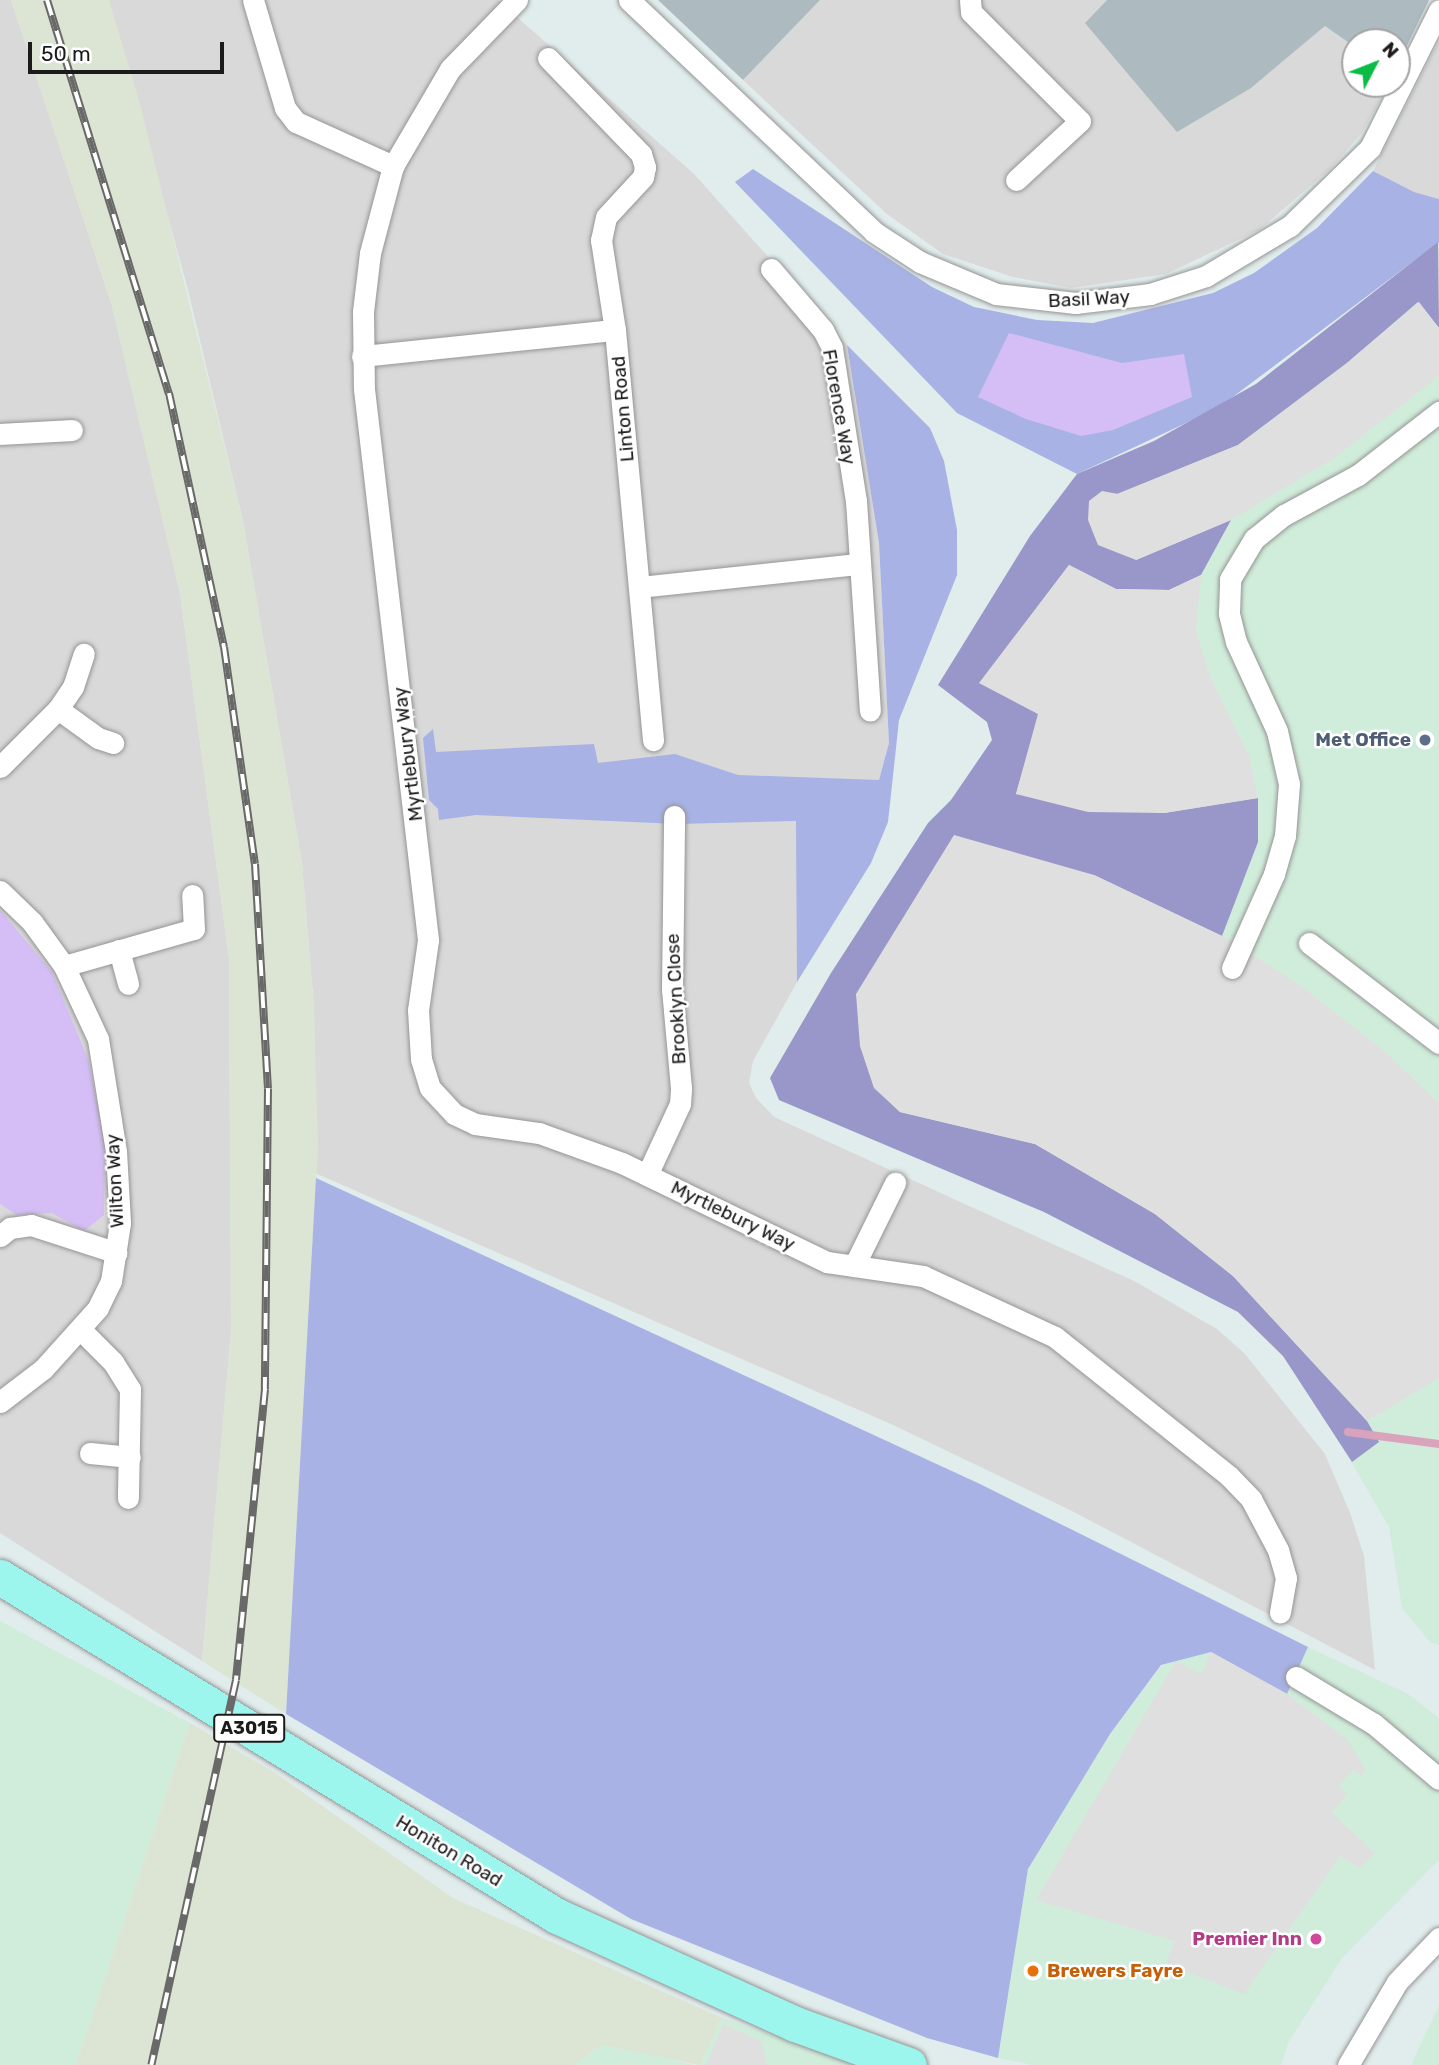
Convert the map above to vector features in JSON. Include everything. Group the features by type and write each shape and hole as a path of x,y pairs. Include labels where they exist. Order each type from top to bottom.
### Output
{"main road":[{"name":"Honiton Road","path":"5,1577 557,1916 795,2024 909,2065"}],"street":[{"path":"253,0 285,108 296,122 393,166"},
{"name":"Myrtlebury Way","path":"517,0 450,69 393,166 370,253 362,356 428,940 418,1010 425,1075 434,1094 453,1114 475,1124 540,1133 647,1175 827,1262 923,1276 1037,1327 1091,1363 1229,1476 1251,1499 1278,1550 1286,1578 1280,1612"},
{"name":"Basil Way","path":"629,0 874,232 920,262 996,294 1075,303 1150,295 1189,282 1237,261 1290,226 1370,148 1439,10"},
{"path":"970,0 971,12 1080,121 1016,180"},
{"path":"548,58 641,154 645,167 643,177 606,217 603,227 615,330"},
{"name":"Florence Way","path":"771,269 823,330 832,348 856,501 870,712"},
{"name":"Linton Road","path":"362,356 615,330 653,740"},
{"path":"1232,968 1274,874 1285,836 1289,784 1278,731 1236,642 1229,613 1230,579 1254,539 1284,515 1358,475 1439,412"},
{"path":"0,434 72,430"},
{"path":"639,587 859,564"},
{"path":"0,767 58,709 73,687 84,654"},
{"path":"58,709 83,729 113,743"},
{"name":"Brooklyn Close","path":"647,1175 680,1104 672,990 674,816"},
{"name":"Wilton Way","path":"0,891 32,922 64,966 99,1039 116,1151 117,1253 98,1308 43,1369 0,1402"},
{"path":"64,966 194,929 192,895"},
{"path":"1309,943 1439,1043"},
{"path":"119,950 128,984"},
{"path":"854,1266 895,1183"},
{"path":"0,1236 10,1228 31,1224 117,1253"},
{"path":"80,1329 113,1362 130,1389 128,1497"},
{"path":"90,1453 130,1457"},
{"path":"1296,1677 1374,1724 1439,1779"},
{"path":"1348,2065 1397,1982 1439,1938"}],"shaded area":[{"path":"0,0 11,0 112,306 180,593 229,959 231,1332 202,1661 0,1533"},
{"path":"11,0 109,0 139,100 243,521 302,863 314,1008 318,1149 286,1714 202,1661 231,1332 229,959 180,593 112,306"},
{"path":"109,0 498,0 694,174 847,345 879,543 889,743 879,780 799,779 797,982 753,1061 749,1083 756,1098 774,1117 1136,1282 1217,1329 1245,1354 1325,1454 1350,1513 1364,1556 1375,1670 1070,1510 891,1424 315,1173 314,1008 302,863 243,521 188,290"},
{"path":"658,0 820,0 743,80"},
{"path":"820,0 1107,0 1085,23 1251,88 1325,26 1341,37 1341,98 1381,98 1361,134 1330,169 1259,230 1166,274 1071,288 1013,277 943,254 887,214 743,80"},
{"path":"1107,0 1429,0 1411,37 1411,28 1341,28 1341,37 1325,26 1251,88 1177,132 1085,23"},
{"path":"1439,41 1439,199 1414,192 1373,171"},
{"path":"753,169 932,287 974,307 1037,320 1093,323 1213,293 1254,273 1317,228 1373,171 1414,192 1439,199 1439,242 1218,408 1077,474 957,413 735,182"},
{"name":"Met Office","path":"1438,242 1439,1645 1430,1642 1402,1608 1389,1527 1322,1411 1283,1356 1238,1312 1044,1212 779,1100 770,1078 831,973 928,823 951,800 992,740 987,722 938,685 1030,536 1077,474 1154,441 1256,384"},
{"path":"1438,242 1439,328 1418,302 1347,363 1238,445 1117,494 1102,492 1136,560 1231,520 1201,575 1169,590 1116,589 1069,565 980,683 1039,714 1016,794 1164,813 1258,798 1258,842 1222,936 1094,875 860,1045 874,1087 900,1112 1035,1144 1155,1214 1233,1276 1367,1421 1379,1442 1352,1462 1283,1356 1238,1312 1044,1212 779,1100 770,1078 831,973 928,823 951,800 992,740 987,722 938,685 1030,536 1077,474 1154,441 1256,384"},
{"path":"1419,302 1439,328 1439,376 1334,458 1231,520 1136,560 1098,545 1088,520 1089,501 1102,491 1118,494 1238,445 1347,363"},
{"path":"1009,333 1122,363 1184,354 1192,397 1113,430 1081,436 1026,419 978,397"},
{"path":"847,345 930,428 944,461 957,530 957,575 899,720 888,822 871,863 797,982 796,821 678,824 476,815 439,820 438,809 429,800 423,738 433,729 436,752 594,744 598,763 675,754 738,775 879,780 889,743 879,543"},
{"path":"1069,565 1116,589 1169,590 1201,575 1196,630 1211,679 1249,756 1258,798 1164,813 1088,812 1016,794 1038,714 979,683"},
{"path":"954,835 1094,875 1222,936 1298,984 1383,1050 1439,1103 1439,1378 1367,1421 1233,1276 1155,1214 1035,1144 900,1112 874,1088 860,1046 856,994"},
{"path":"0,910 52,972 88,1059 105,1141 104,1215 84,1231 52,1213 17,1215 0,1204"},
{"path":"316,1178 980,1484 1308,1647 1287,1694 1211,1652 1161,1665 1110,1734 1028,1869 998,2058 927,2038 631,1919 286,1714"},
{"path":"0,1621 190,1723 76,2065 0,2065"},
{"path":"1308,1647 1408,1694 1439,1718 1439,1860 1342,1958 1288,2043 1281,2065 1033,2065 998,2058 1028,1869 1110,1734 1162,1665 1211,1652 1287,1694"},
{"path":"1211,1652 1287,1694 1347,1739 1366,1770 1361,1776 1353,1770 1338,1785 1347,1794 1332,1813 1375,1853 1360,1868 1340,1856 1244,1994 1166,1964 1175,1941 1036,1900 1176,1661 1201,1674"},
{"path":"190,1723 274,1772 453,1898 722,2018 700,2065 601,2045 574,2065 76,2065"},
{"path":"1439,2006 1439,2065 1412,2065 1416,2054"},
{"path":"722,2018 862,2065 700,2065"},
{"path":"723,2024 761,2041 767,2065 706,2065"},
{"path":"601,2045 648,2054 694,2065 574,2065"}],"waterway":[{"path":"1348,1432 1439,1444"}],"railway":[{"path":"47,0 169,393 224,647 255,864 268,1089 265,1389 236,1680 151,2065"}],"place":[{"name":"Met Office","path":"1425,740"},
{"name":"Premier Inn","path":"1316,1939"},
{"name":"Brewers Fayre","path":"1033,1971"}]}
